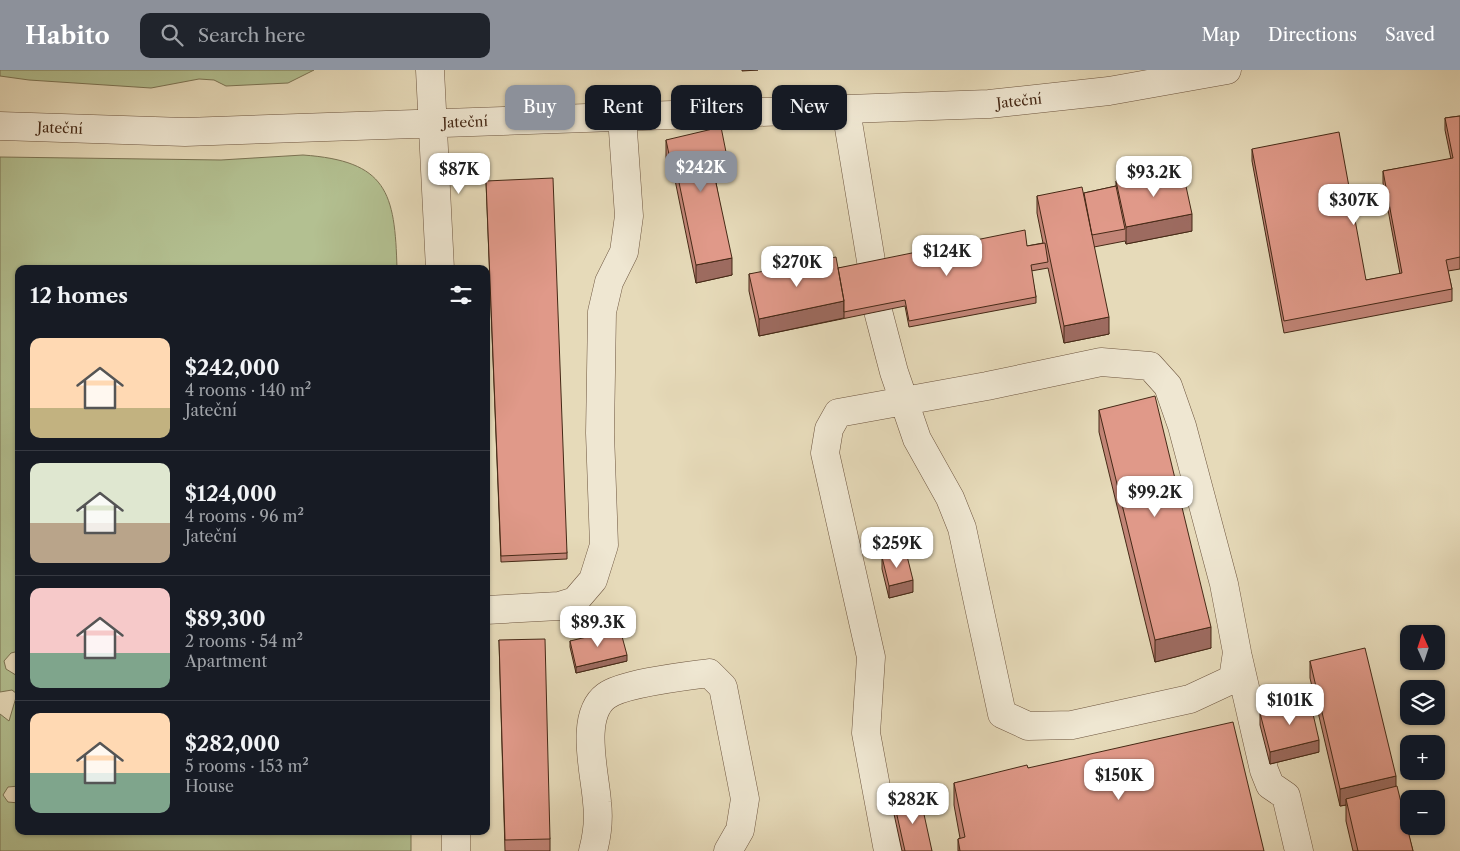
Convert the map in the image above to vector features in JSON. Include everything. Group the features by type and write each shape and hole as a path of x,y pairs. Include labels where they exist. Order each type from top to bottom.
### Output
{"street":[{"path":"430,70 435,123 440,265"},
{"name":"Jateční","path":"847,110 989,104 1109,91 1227,70"},
{"name":"Jateční","path":"661,116 772,112"},
{"path":"847,116 872,267"},
{"name":"Jateční","path":"0,126 185,132 585,118"},
{"path":"490,610 559,606 575,601 593,580 604,545 600,433 602,312 610,282 624,252 629,216 623,130"},
{"path":"878,311 894,372 917,439 950,498 962,528 1002,714 1028,726 1072,725 1190,699 1234,680 1237,652"},
{"path":"888,851 866,733 871,657 825,453 829,429 838,412 987,386 1101,362 1150,366 1168,386 1182,426 1224,584 1237,652 1264,770 1270,785 1286,796 1299,851"},
{"path":"593,851 596,840 598,804 591,739 592,717 606,696 637,684 709,673 723,687 745,799 740,830 728,851"},
{"path":"456,835 456,851"}],"green space":[{"path":"0,70 314,70 288,83 226,86 214,80 199,79 151,88 29,80 0,76"},
{"path":"303,155 331,158 353,165 369,173 381,185 389,201 396,242 397,265 15,265 15,652 11,653 4,661 6,669 15,675 15,692 12,690 0,692 0,157 221,160"},
{"path":"15,701 15,786 8,787 3,795 8,802 15,803 15,835 411,835 411,851 0,851 0,714 9,721"}],"building":[{"path":"1460,116 1460,257 1446,260 1452,289 1284,321 1252,149 1339,132 1366,280 1402,273 1383,171 1453,158 1445,118"},
{"path":"708,130 722,130 726,152 710,155 732,258 696,265 675,163 671,164 666,140"},
{"path":"1182,168 1192,214 1126,227 1116,181"},
{"path":"553,178 567,553 501,556 486,181"},
{"path":"1116,186 1125,229 1092,235 1084,193"},
{"path":"1082,187 1109,317 1064,326 1037,196"},
{"path":"1025,230 1027,246 1045,243 1048,262 1031,265 1036,297 909,321 905,300 844,312 838,268"},
{"path":"836,257 844,301 759,319 749,274"},
{"path":"1155,396 1211,627 1155,640 1099,410"},
{"path":"906,552 913,580 889,586 882,557"},
{"path":"620,629 627,655 576,667 570,641"},
{"path":"545,639 550,839 505,840 499,640"},
{"path":"1365,648 1396,776 1340,789 1310,661"},
{"path":"1310,701 1319,740 1270,752 1260,713"},
{"path":"1233,722 1264,851 960,851 958,839 965,837 954,783 1027,765 1028,768"},
{"path":"1397,786 1400,798 1400,835 1409,835 1413,851 1358,851 1346,799"},
{"path":"920,796 932,851 905,851 894,802"}]}
